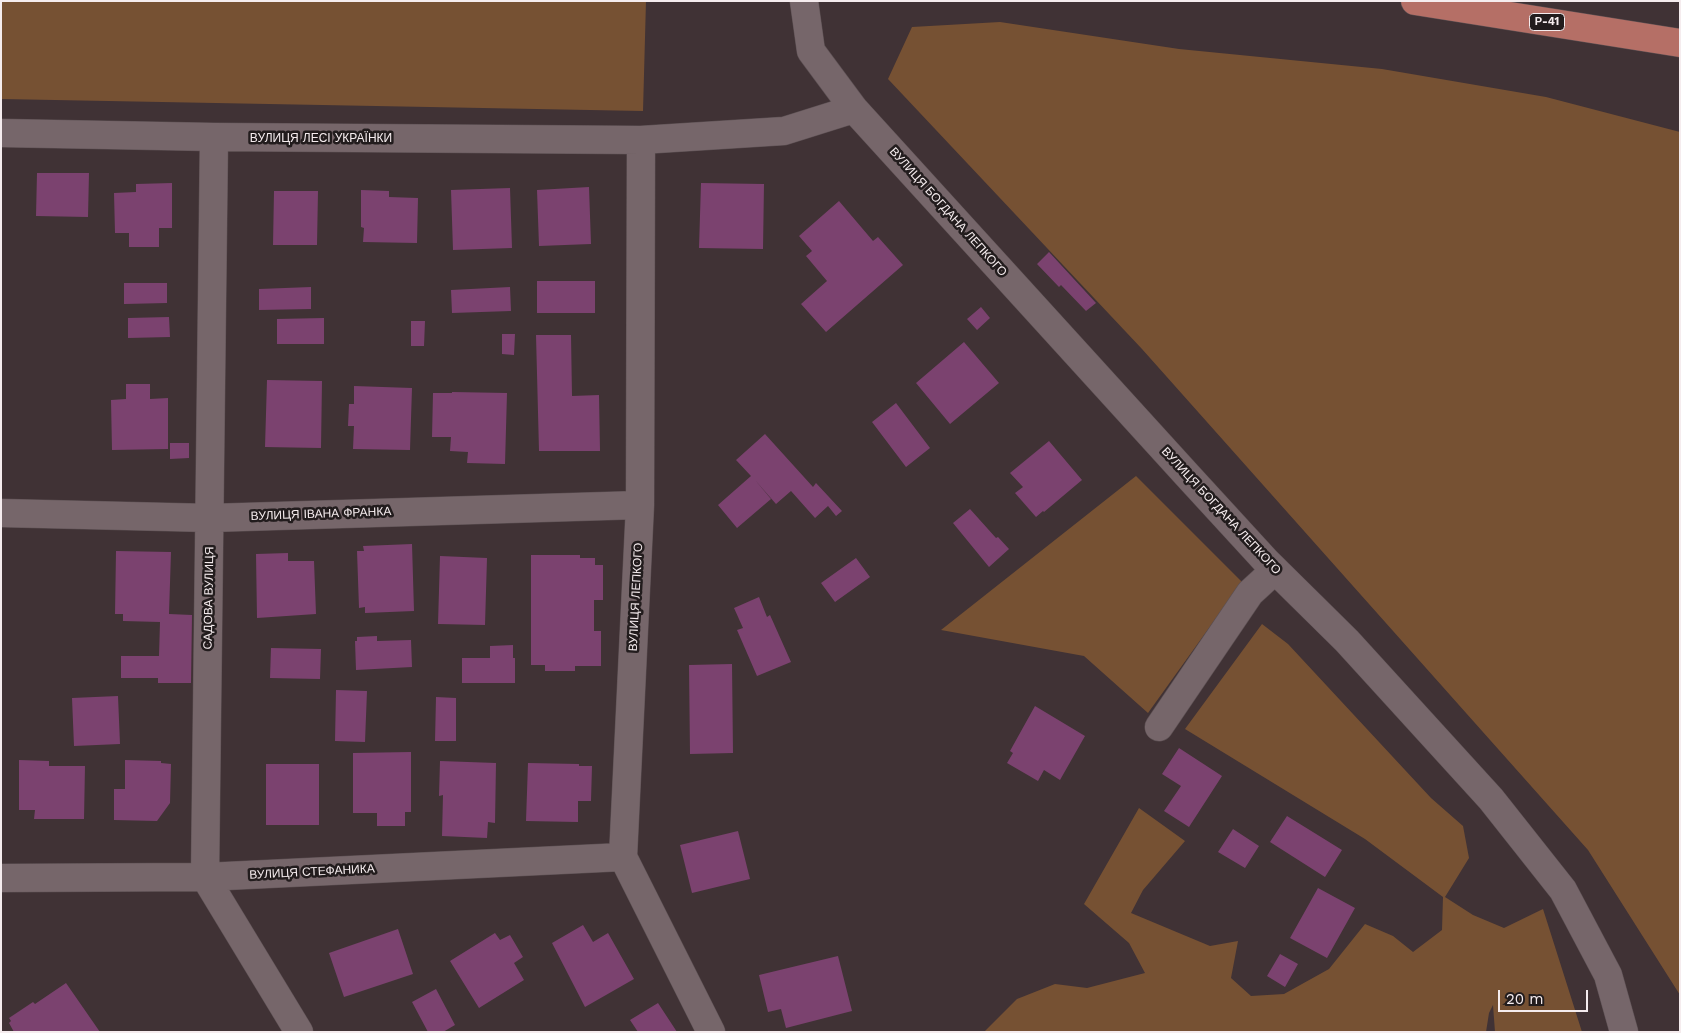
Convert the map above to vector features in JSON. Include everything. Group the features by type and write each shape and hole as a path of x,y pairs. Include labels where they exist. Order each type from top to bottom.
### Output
{"main road":[{"name":"Р-41","path":"1415,1 1680,44"}],"street":[{"name":"ВУЛИЦЯ БОГДАНА ЛЕПКОГО","path":"804,1 811,52 854,109 1275,570 1347,641 1491,798 1563,890 1608,975 1624,1032"},
{"name":"ВУЛИЦЯ ЛЕСІ УКРАЇНКИ","path":"1,133 214,138 641,140 784,132 854,109"},
{"name":"САДОВА ВУЛИЦЯ","path":"205,877 214,138"},
{"name":"ВУЛИЦЯ ЛЕПКОГО","path":"641,140 640,505 623,857 711,1032"},
{"name":"ВУЛИЦЯ ІВАНА ФРАНКА","path":"1,513 210,518 640,505"},
{"path":"1159,727 1250,593 1275,570"},
{"name":"ВУЛИЦЯ СТЕФАНИКА","path":"1,878 205,877 623,857"},
{"path":"205,877 300,1032"}],"shaded area":[{"path":"1,1 646,1 643,111 1,99"},
{"path":"1000,22 1179,49 1382,69 1546,97 1680,132 1680,995 1588,850 1142,349 888,79 912,27"},
{"path":"1136,476 1242,582 1148,713 1084,656 941,630"},
{"path":"1262,624 1288,644 1431,798 1463,826 1469,858 1445,897 1473,915 1504,928 1543,909 1582,1032 1495,1032 1493,1005 1489,1013 1486,1032 984,1032 1017,999 1055,984 1087,988 1145,973 1129,943 1084,904 1139,808 1185,841 1143,890 1131,913 1210,946 1238,941 1231,978 1251,996 1284,994 1329,969 1365,924 1393,936 1413,952 1442,930 1443,897 1365,839 1185,729"}],"building":[{"path":"37,173 89,173 88,217 36,216"},
{"path":"172,183 172,228 159,228 159,247 129,247 129,233 115,233 114,193 136,192 136,184"},
{"path":"701,183 764,184 763,249 699,248"},
{"path":"589,187 591,244 539,246 537,190"},
{"path":"510,188 512,248 453,250 451,190"},
{"path":"361,190 389,191 389,197 418,198 417,243 363,242 364,228 361,227"},
{"path":"274,191 318,191 317,245 273,245"},
{"path":"839,201 873,241 878,237 903,265 826,332 801,304 827,281 806,256 812,251 799,236"},
{"path":"1049,252 1096,303 1086,311 1037,264"},
{"path":"537,281 595,281 595,313 537,313"},
{"path":"124,283 167,283 167,303 124,304"},
{"path":"311,287 311,309 259,310 259,289"},
{"path":"510,287 511,311 452,313 451,290"},
{"path":"981,307 990,318 977,330 967,319"},
{"path":"169,317 170,337 128,338 128,318"},
{"path":"324,318 324,344 277,344 277,319"},
{"path":"411,321 425,321 424,346 411,346"},
{"path":"502,334 515,334 514,355 502,354"},
{"path":"536,335 571,335 572,396 599,395 600,451 539,451"},
{"path":"964,342 999,383 950,424 916,383"},
{"path":"267,380 322,381 321,448 265,447"},
{"path":"126,384 150,384 150,399 168,398 168,449 112,450 111,400 126,399"},
{"path":"354,386 412,388 410,450 353,449 354,426 348,426 349,404 354,404"},
{"path":"433,393 507,393 505,464 467,463 468,452 450,451 451,437 432,437"},
{"path":"896,403 930,448 906,467 872,422"},
{"path":"765,434 813,487 816,483 842,511 836,516 828,506 815,518 791,491 776,504 755,480 771,499 737,528 718,505 751,476 736,460"},
{"path":"1049,441 1082,480 1036,517 1015,493 1023,487 1010,473"},
{"path":"170,443 189,443 189,458 170,459"},
{"path":"970,509 996,538 998,537 1009,549 989,567 953,523"},
{"path":"412,544 414,611 365,613 365,607 359,608 357,551 364,551 363,546"},
{"path":"116,551 171,552 169,614 192,615 191,683 158,683 158,678 121,678 121,656 159,656 160,622 123,621 123,614 115,614"},
{"path":"288,553 288,561 314,561 316,614 257,618 256,554"},
{"path":"531,555 580,555 580,558 595,558 595,565 603,565 603,600 594,600 594,631 601,631 601,666 575,666 575,671 545,671 545,665 531,665"},
{"path":"440,556 487,558 485,625 438,624"},
{"path":"856,558 870,577 835,602 821,583"},
{"path":"759,597 767,617 770,615 791,662 757,676 737,630 743,628 734,608"},
{"path":"377,636 377,641 411,640 412,667 356,670 355,641 357,641 357,637"},
{"path":"513,645 515,683 462,683 462,658 490,658 490,646"},
{"path":"271,648 321,649 320,679 270,678"},
{"path":"732,664 733,753 690,754 689,665"},
{"path":"336,690 367,691 365,742 335,741"},
{"path":"118,696 120,744 74,746 72,698"},
{"path":"436,697 456,698 456,741 435,741"},
{"path":"1035,706 1085,736 1060,780 1044,770 1038,781 1007,763 1013,753 1010,751"},
{"path":"1179,748 1222,776 1189,827 1164,811 1181,786 1162,774"},
{"path":"411,752 411,812 405,812 405,826 377,826 377,813 353,813 353,753"},
{"path":"19,760 49,761 49,766 85,766 84,819 34,819 35,810 19,810"},
{"path":"125,760 161,761 161,763 171,764 170,803 157,821 114,820 114,789 125,789"},
{"path":"440,761 496,763 495,823 488,822 487,838 442,836 443,795 439,796"},
{"path":"528,763 592,766 591,801 578,801 578,822 526,821"},
{"path":"266,764 319,764 319,825 266,825"},
{"path":"1287,816 1342,850 1325,877 1270,842"},
{"path":"1233,829 1259,846 1245,868 1218,852"},
{"path":"738,831 750,879 692,893 680,845"},
{"path":"1318,888 1355,908 1327,958 1290,938"},
{"path":"583,925 593,942 608,933 634,979 585,1007 552,943"},
{"path":"398,929 413,974 344,997 329,953"},
{"path":"495,933 500,940 510,935 523,957 514,963 524,980 479,1008 450,961"},
{"path":"1280,954 1298,964 1285,987 1267,976"},
{"path":"838,956 852,1011 786,1028 781,1009 768,1012 759,975"},
{"path":"66,983 100,1032 14,1032 9,1023 11,1021 9,1018 33,1002 35,1004"},
{"path":"436,989 455,1025 443,1032 428,1032 412,1002"},
{"path":"658,1003 677,1032 638,1032 630,1020"}]}
